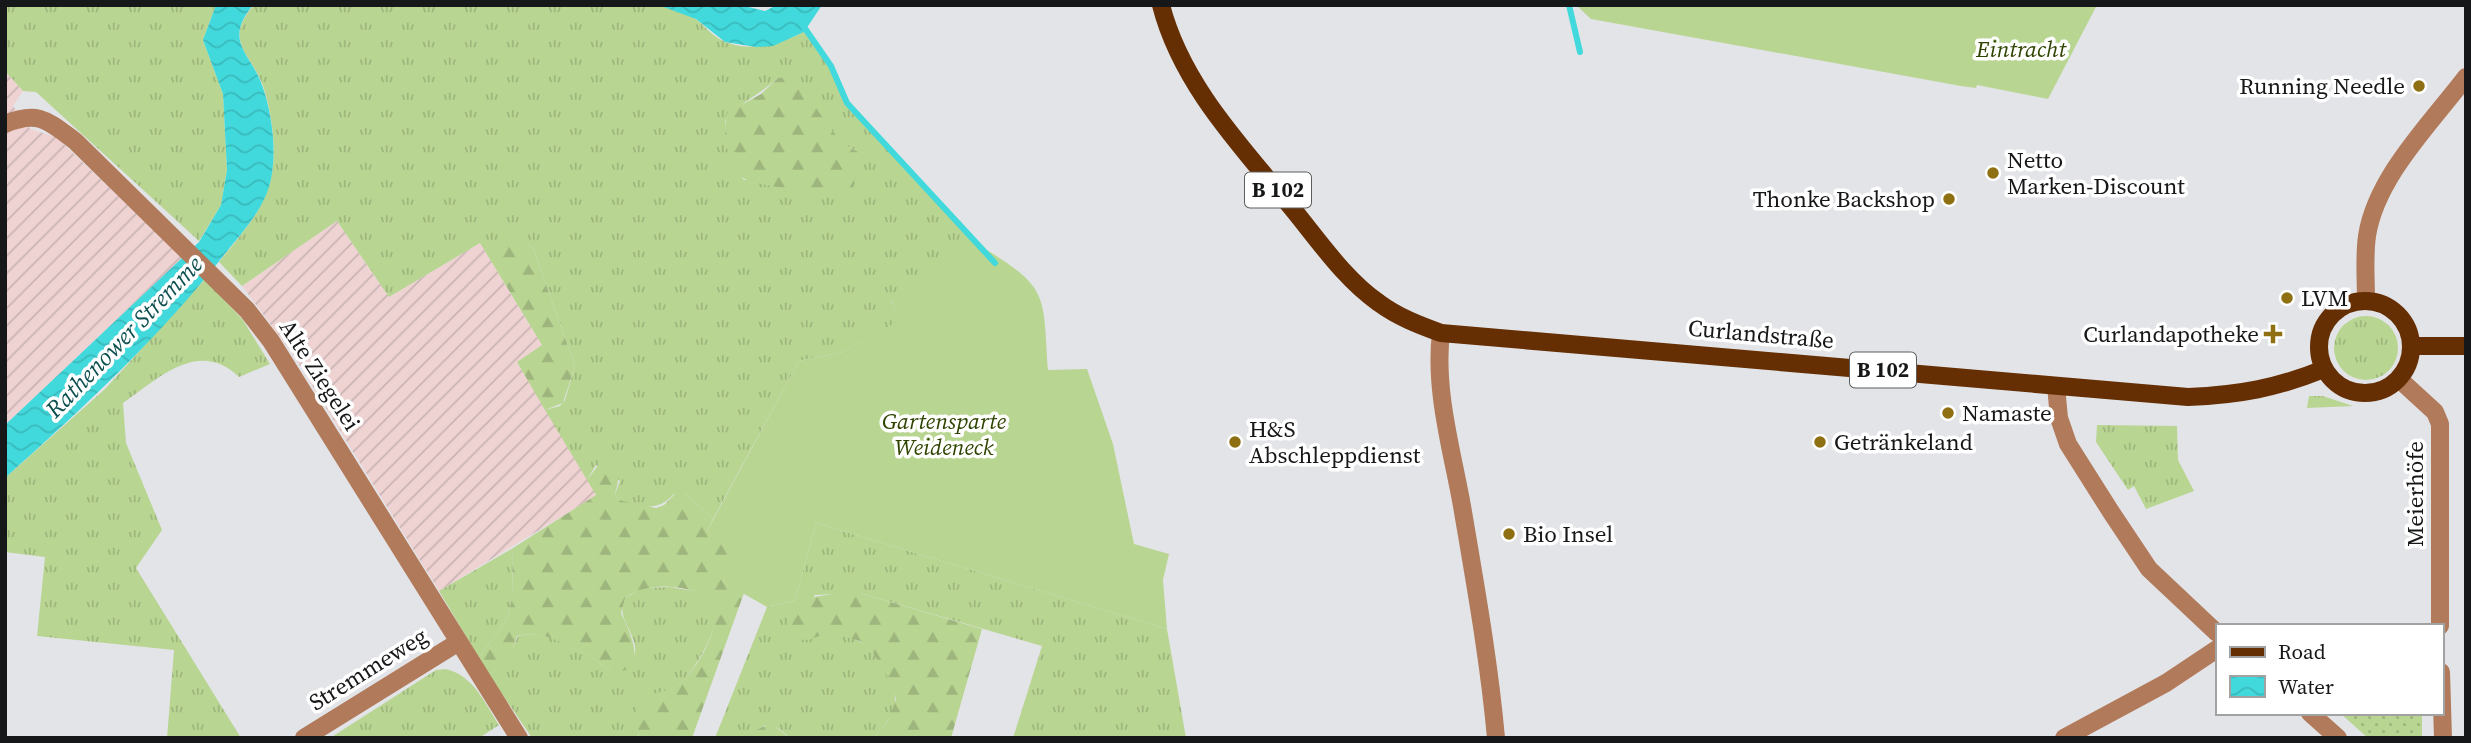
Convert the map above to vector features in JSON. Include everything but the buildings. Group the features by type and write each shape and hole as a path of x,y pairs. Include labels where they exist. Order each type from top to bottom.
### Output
{"main road":[{"name":"B 102","path":"1161,5 1182,58 1209,105 1340,266 1377,302 1412,323 1441,332"},
{"path":"2366,301 2383,304 2398,314 2408,329 2412,346 2407,366 2399,379 2385,389 2360,393 2343,388 2325,369 2319,342 2326,324 2347,305 2366,301"},
{"name":"Curlandstraße","path":"1441,332 2188,397 2240,395 2292,382 2325,369"},
{"path":"2412,346 2466,346"}],"street":[{"path":"2366,301 2367,235 2377,203 2399,167 2466,77"},
{"name":"Alte Ziegelei","path":"5,124 33,117 54,125 228,289 271,341 457,643 519,738"},
{"path":"1441,332 1439,354 1445,417 1491,679 1496,738"},
{"name":"Meierhöfe","path":"2399,379 2435,412 2440,424 2440,624"},
{"path":"2056,386 2059,418 2068,444 2111,512 2149,569 2216,632"},
{"name":"Stremmeweg","path":"303,738 457,643"},
{"path":"2064,738 2166,683 2216,650"},
{"path":"2313,715 2338,738"},
{"path":"2442,715 2443,738"}],"shaded area":[{"path":"5,71 23,91 13,106 30,129 56,137 183,257 5,425"},
{"path":"337,221 389,297 480,243 542,345 517,362 597,495 439,591 292,353 242,286"}],"green space":[{"path":"5,5 216,5 203,40 223,94 227,170 221,205 199,241 36,92 23,91 5,71"},
{"path":"254,5 658,5 694,18 715,36 736,45 748,47 771,44 804,32 830,68 848,101 984,248 978,245 891,301 901,320 843,352 799,361 713,519 685,493 674,494 655,506 626,503 618,500 615,494 620,481 596,465 587,480 545,410 560,406 565,400 575,366 533,248 525,242 480,243 389,297 337,221 242,286 219,262 261,204 270,182 274,159 273,134 263,86 240,38 240,29","holes":["778,78 844,145 855,150 744,180 729,152 725,120"]},
{"name":"Eintracht","path":"1576,5 2097,5 2048,99 1977,85 1976,88 1961,86 1591,19"},
{"path":"788,77 806,94 837,136 858,152 853,190 848,194 811,192 746,180 732,163 725,138 727,113 761,94 778,78"},
{"path":"515,240 525,242 533,248 575,366 563,403 545,410 517,362 542,345 480,243"},
{"name":"Gartensparte Weideneck","path":"979,245 1019,272 1038,294 1045,324 1048,370 1087,369 1113,444 1134,544 1169,554 1163,580 1167,629 816,523 795,600 767,607 723,582 733,553 707,531 799,361 843,352 900,320 891,300 935,265"},
{"path":"205,279 243,320 270,364 239,377 224,366 209,361 194,361 165,374 123,403 126,443 162,530 136,568 241,738 167,738 174,650 37,636 45,557 5,552 5,478 105,389"},
{"path":"2366,316 2384,322 2392,330 2398,348 2392,366 2384,374 2366,380 2348,374 2340,366 2334,348 2340,330 2348,322"},
{"path":"2309,396 2323,396 2353,406 2307,408"},
{"path":"2097,425 2177,426 2178,460 2194,491 2146,509 2134,486 2128,490 2096,442"},
{"path":"602,460 612,464 617,472 615,494 618,500 656,508 664,505 677,492 685,493 713,519 707,531 734,553 723,582 744,593 692,738 639,738 635,706 643,698 678,685 700,658 716,620 713,599 703,594 669,586 645,589 625,598 621,613 632,640 634,659 631,666 624,671 611,671 567,644 541,636 517,636 509,660 489,675 479,658 507,619 512,598 513,548 596,495 587,480"},
{"path":"816,523 1167,629 1186,738 1013,738 1042,646 860,593 815,595 784,638 799,639 838,634 859,641 871,651 892,684 895,700 891,716 874,738 790,738 768,725 739,738 715,738 767,607 795,600"},
{"path":"513,548 512,598 507,619 479,658 439,591"},
{"path":"671,587 709,596 717,606 717,617 714,629 695,666 682,682 656,699 638,734 639,738 532,738 489,675 508,660 518,636 555,639 579,650 611,671 635,654 633,639 622,612 625,598 642,588"},
{"path":"839,593 860,593 982,629 951,738 874,738 888,721 896,699 890,681 873,653 860,641 836,634 824,634 809,640 784,639 795,600"},
{"path":"436,670 456,672 471,684 499,725 479,738 330,738"},
{"path":"2342,715 2422,715 2422,738 2368,738"},
{"path":"770,723 790,738 741,738"}],"water":[{"name":"Rathenower Stremme","path":"216,5 253,5 240,28 240,38 262,85 271,119 273,168 264,200 245,229 199,286 147,344 5,478 5,425 199,242 221,205 227,170 223,94 203,40"},
{"path":"658,5 740,5 765,11 777,5 822,5 804,32 773,46 756,47 725,42 696,19"}],"waterway":[{"path":"1569,5 1580,52"},
{"path":"802,24 831,66 847,103 995,263"}],"place":[{"name":"Running Needle","path":"2419,86"},
{"name":"Netto Marken-Discount","path":"1993,173"},
{"name":"Thonke Backshop","path":"1949,199"},
{"name":"LVM","path":"2287,298"},
{"name":"Curlandapotheke","path":"2273,334"},
{"name":"Namaste","path":"1948,413"},
{"name":"H&S Abschleppdienst","path":"1235,442"},
{"name":"Getränkeland","path":"1820,442"},
{"name":"Bio Insel","path":"1509,534"}]}
